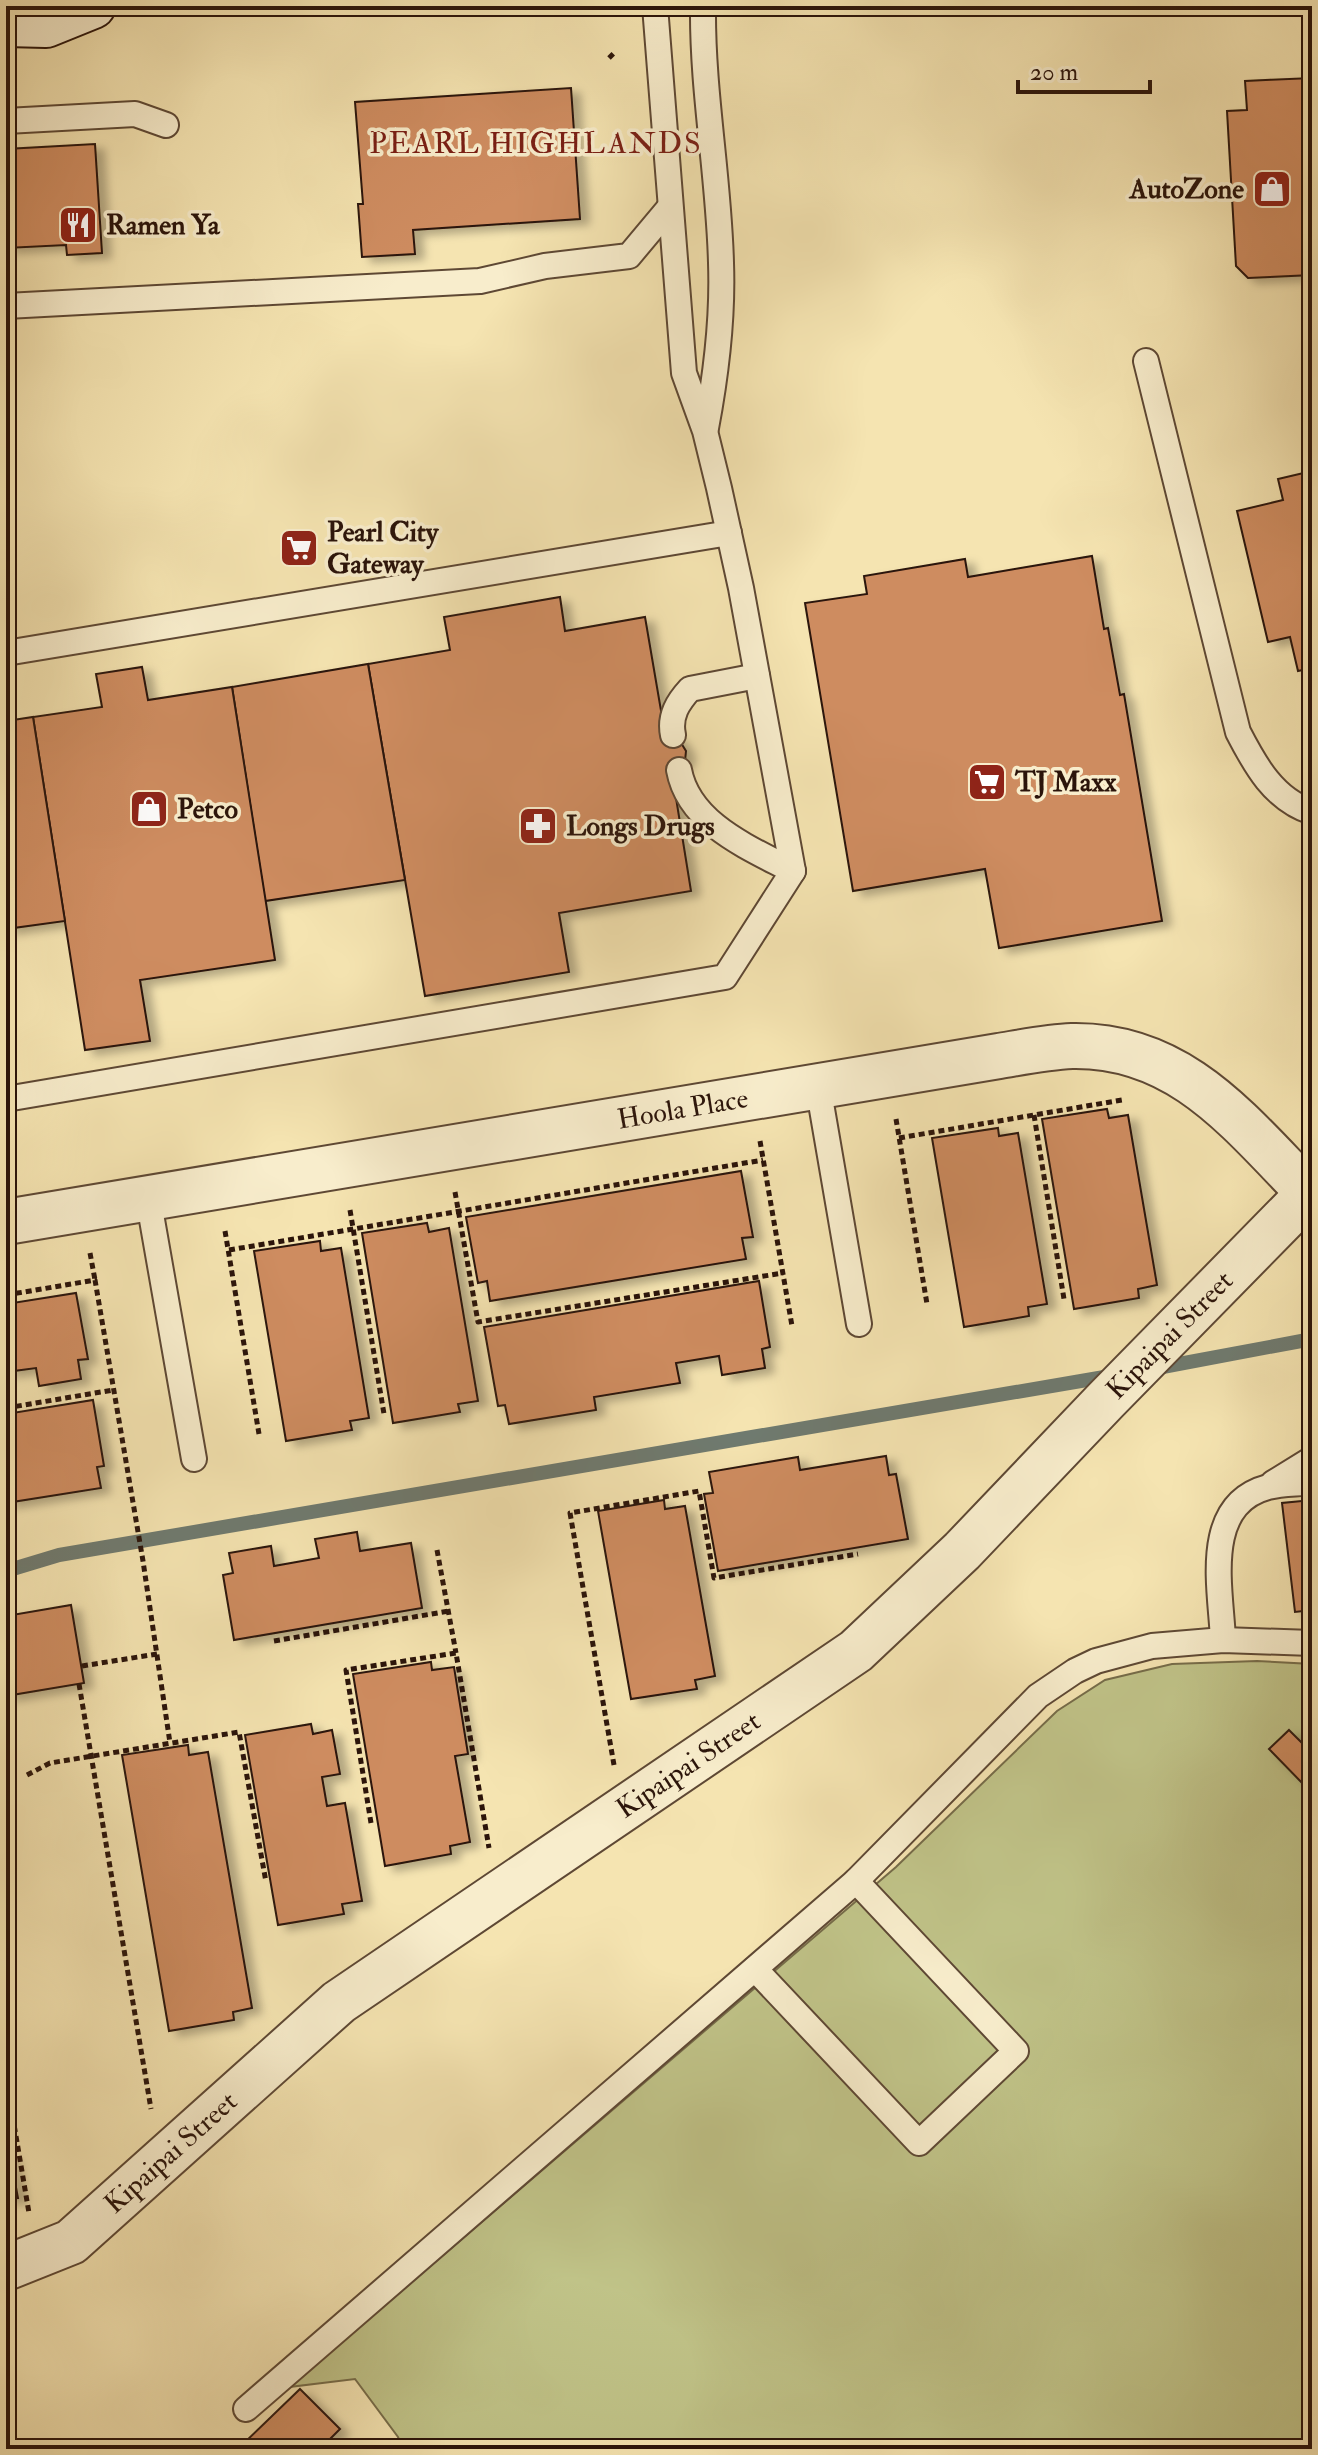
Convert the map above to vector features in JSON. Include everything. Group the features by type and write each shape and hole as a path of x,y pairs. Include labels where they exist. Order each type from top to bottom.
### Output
{"street":[{"path":"6,24 46,25 93,6"},
{"name":"Hoola Place","path":"6,1222 1071,1046 1104,1048 1143,1056 1174,1070 1218,1100 1311,1192"},
{"name":"Kipaipai Street","path":"6,2268 71,2242 339,2002 856,1651 962,1551 1311,1192"}],"lane":[{"path":"6,1099 725,977 793,871 729,533 705,431 684,373 655,6"},
{"path":"703,6 703,47 722,264 717,364 705,431"},
{"path":"6,121 135,114 166,125"},
{"path":"6,306 480,281 545,266 629,256 670,207"},
{"path":"1146,361 1238,732 1256,766 1276,792 1312,812"},
{"path":"6,653 729,533"},
{"path":"673,735 671,727 675,710 690,689 757,676"},
{"path":"679,770 690,797 703,815 741,844 793,871"},
{"path":"818,1086 859,1324"},
{"path":"148,1197 194,1459"},
{"path":"1223,1640 1219,1544 1226,1522 1237,1506 1312,1459"},
{"path":"1268,1487 1312,1482"},
{"path":"246,2409 856,1881 1025,1706 1056,1683 1096,1661 1152,1646 1223,1640 1312,1643"},
{"path":"755,1969 919,2143 1016,2051 856,1881"}],"path":[{"path":"609,58 616,51"},
{"path":"899,1138 1136,1098"},
{"path":"895,1112 927,1304"},
{"path":"1034,1115 1064,1299"},
{"path":"758,1133 792,1326"},
{"path":"229,1250 763,1160"},
{"path":"454,1185 478,1322 783,1273"},
{"path":"348,1203 384,1414"},
{"path":"224,1224 259,1434"},
{"path":"89,1250 143,1561 170,1743"},
{"path":"6,1295 95,1280"},
{"path":"6,1408 113,1390"},
{"path":"614,1765 570,1513 699,1491 714,1578 858,1554"},
{"path":"437,1550 490,1853"},
{"path":"274,1641 449,1611"},
{"path":"371,1823 346,1670 456,1653"},
{"path":"82,1666 157,1654"},
{"path":"79,1684 152,2116"},
{"path":"27,1775 50,1763 239,1732 266,1882"},
{"path":"6,2077 29,2214"}],"green space":[{"path":"1257,1661 1312,1664 1312,2449 403,2449 398,2437 355,2379 289,2387 896,1867 1057,1711 1105,1680 1172,1664"}],"building":[{"name":"AutoZone","path":"1312,78 1312,275 1248,278 1236,266 1227,111 1247,110 1245,81"},
{"path":"571,88 580,219 413,230 415,254 362,257 358,204 363,204 355,102"},
{"path":"95,144 102,253 67,255 66,245 6,248 6,149"},
{"path":"1312,471 1312,668 1298,671 1290,637 1268,642 1237,511 1283,500 1278,479"},
{"name":"TJ Maxx","path":"1092,556 1104,629 1108,628 1120,695 1124,694 1162,921 999,948 985,869 853,891 805,603 867,594 864,576 965,559 968,577"},
{"name":"Longs Drugs","path":"560,597 565,631 645,617 665,734 678,738 686,751 685,761 672,773 691,891 559,913 569,972 425,996 368,664 450,650 444,617"},
{"path":"368,664 405,880 265,901 232,687"},
{"name":"Petco","path":"142,667 148,700 232,687 275,960 140,980 150,1041 85,1050 33,717 102,707 96,674"},
{"path":"33,717 65,921 6,929 6,721"},
{"path":"1107,1109 1109,1118 1128,1115 1157,1285 1138,1289 1139,1298 1074,1309 1042,1119"},
{"path":"998,1128 999,1136 1018,1133 1047,1304 1028,1307 1029,1316 964,1327 932,1138"},
{"path":"741,1171 753,1237 742,1238 746,1259 490,1301 487,1281 478,1283 466,1217"},
{"path":"427,1223 429,1232 449,1228 478,1401 458,1404 460,1412 393,1423 362,1233"},
{"path":"320,1241 321,1251 341,1248 369,1418 350,1421 352,1430 286,1441 254,1251"},
{"path":"759,1281 770,1347 762,1349 765,1368 722,1375 719,1356 676,1363 680,1383 594,1397 596,1410 509,1424 505,1405 498,1406 484,1327"},
{"path":"76,1293 88,1359 78,1360 81,1379 39,1386 36,1368 6,1372 6,1304"},
{"path":"93,1400 104,1466 97,1467 101,1488 6,1503 6,1414"},
{"path":"886,1456 889,1475 896,1474 908,1539 718,1571 704,1494 713,1493 709,1472 798,1457 800,1470"},
{"path":"664,1500 665,1509 685,1506 715,1676 695,1680 697,1689 631,1699 598,1511"},
{"path":"1312,1500 1312,1610 1295,1612 1282,1503"},
{"path":"357,1532 360,1551 411,1543 422,1608 234,1640 223,1575 233,1573 229,1553 271,1546 274,1566 319,1558 315,1539"},
{"path":"71,1605 84,1683 6,1696 6,1616"},
{"path":"431,1662 432,1670 454,1667 468,1754 455,1756 470,1842 450,1846 451,1854 385,1866 353,1674"},
{"path":"311,1724 313,1734 332,1730 340,1774 322,1777 327,1806 345,1803 362,1901 342,1904 344,1914 278,1925 245,1735"},
{"path":"1289,1730 1312,1753 1312,1785 1308,1789 1269,1749"},
{"path":"188,1745 189,1755 208,1752 252,2008 233,2012 234,2020 169,2031 122,1755"},
{"path":"6,2155 10,2155 18,2198 6,2199"},
{"path":"300,2389 340,2429 320,2449 247,2449 243,2444"}],"waterway":[{"path":"1152,1369 1312,1339"},
{"path":"6,1571 59,1555 1116,1375"}],"place":[{"name":"AutoZone","path":"1272,189"},
{"name":"Ramen Ya","path":"78,225"},
{"name":"Pearl City Gateway","path":"299,548"},
{"name":"TJ Maxx","path":"987,782"},
{"name":"Petco","path":"149,809"},
{"name":"Longs Drugs","path":"538,826"}],"district":[{"name":"PEARL HIGHLANDS","path":"536,143"}]}
